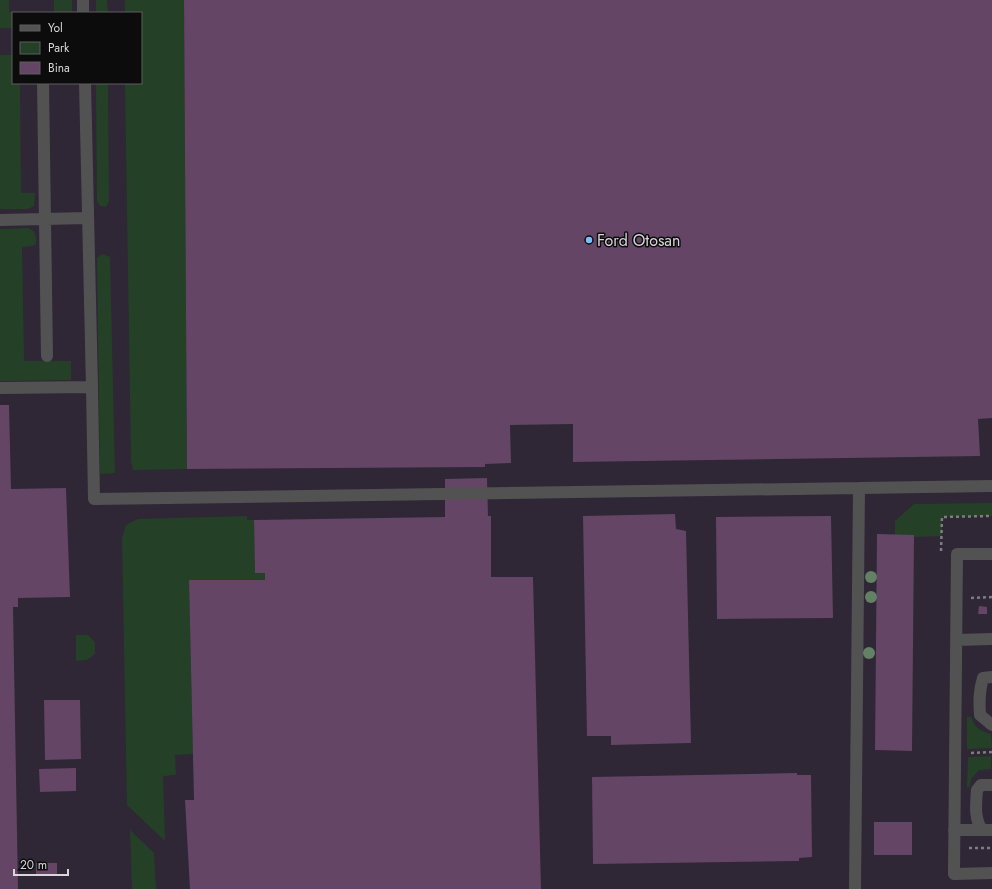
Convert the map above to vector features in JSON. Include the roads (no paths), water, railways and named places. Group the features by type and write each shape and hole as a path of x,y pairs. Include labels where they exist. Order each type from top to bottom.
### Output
{"street":[{"path":"83,0 83,12"},
{"path":"43,84 47,356"},
{"path":"85,84 94,499 992,486"},
{"path":"0,220 88,218"},
{"path":"0,388 92,387"},
{"path":"855,889 859,488"},
{"path":"992,554 957,554 954,874 992,873"},
{"path":"956,640 992,639"},
{"path":"992,678 983,678 979,691 980,715 992,725"},
{"path":"987,830 976,822 977,790 981,785 992,785"},
{"path":"954,801 976,801"},
{"path":"954,830 987,830"}],"place":[{"name":"Ford Otosan","path":"589,240"}]}
